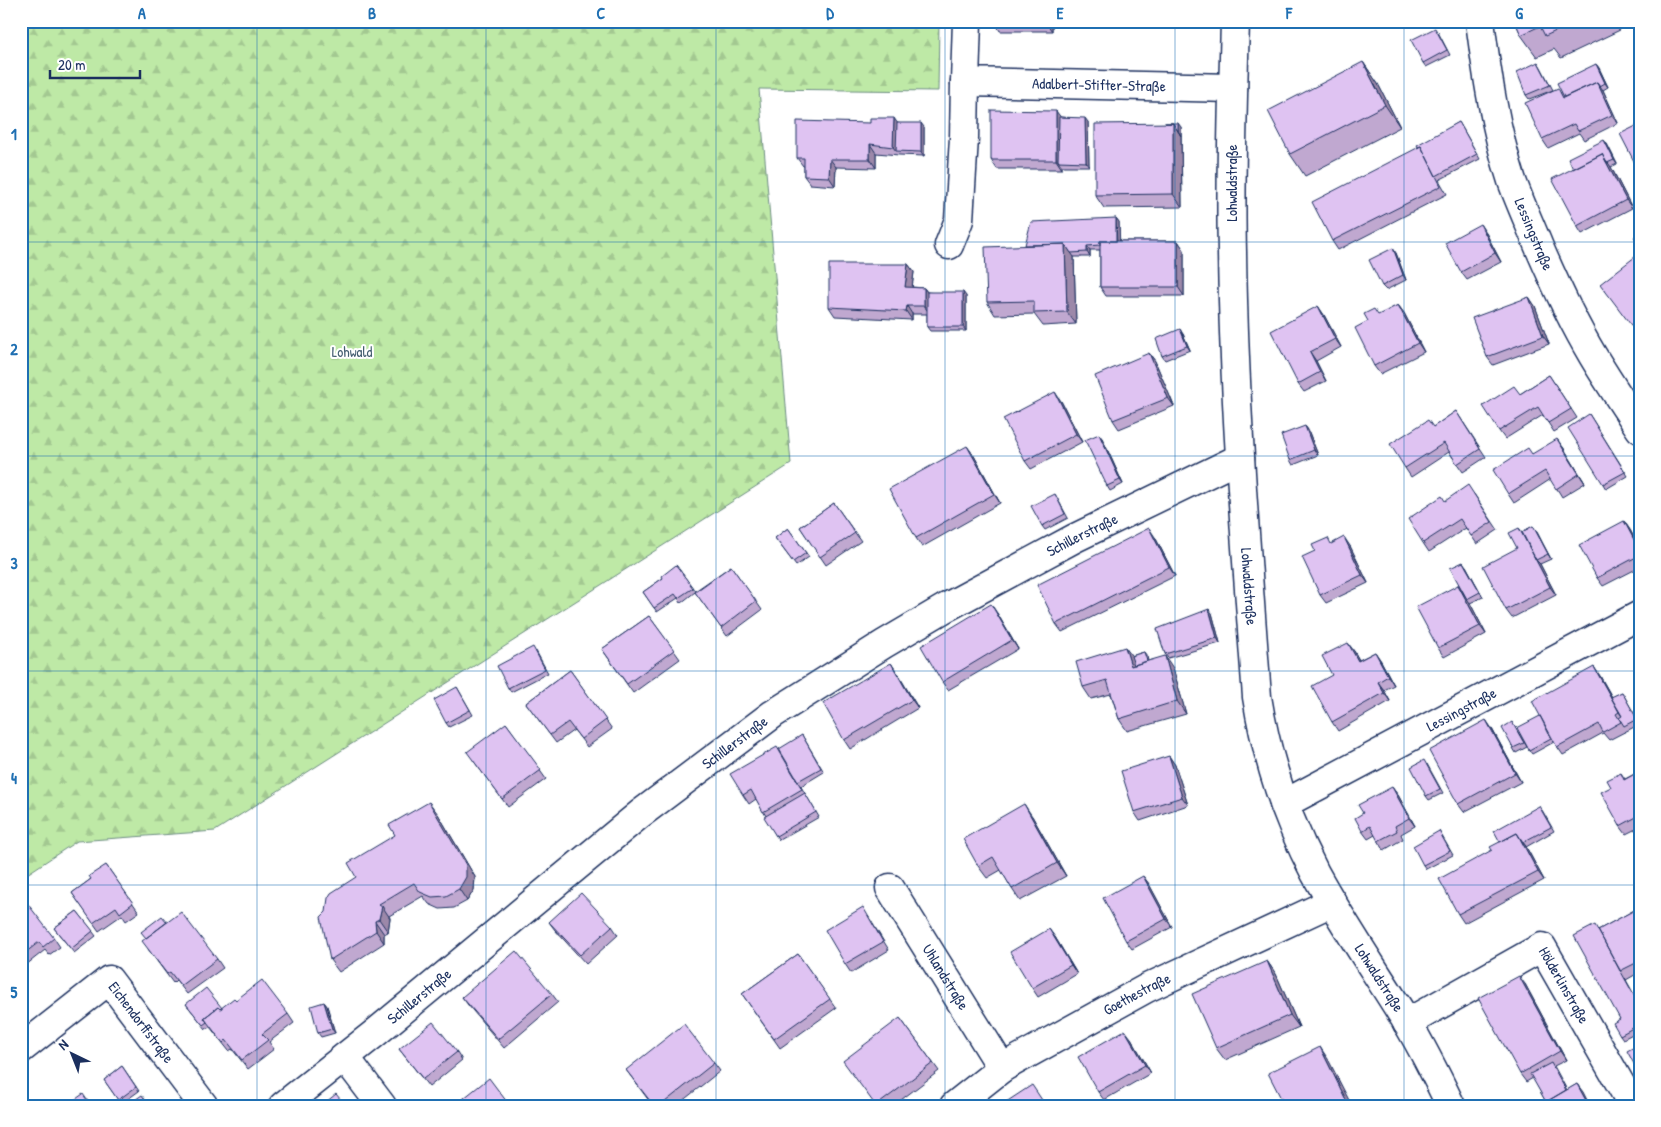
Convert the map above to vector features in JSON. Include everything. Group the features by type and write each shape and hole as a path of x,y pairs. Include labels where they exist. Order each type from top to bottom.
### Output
{"street":[{"path":"948,245 959,220 964,138 967,21"},
{"name":"Lohwaldstraße","path":"1235,21 1231,171 1232,252 1240,458 1257,697 1267,750 1284,804 1315,871 1332,902 1407,1023 1451,1106"},
{"name":"Lessingstraße","path":"1480,21 1489,89 1501,142 1519,200 1556,288 1593,356 1640,429"},
{"name":"Adalbert-Stifter-Straße","path":"965,82 1234,88"},
{"name":"Schillerstraße","path":"283,1106 627,825 773,714 960,599 1075,538 1240,458"},
{"name":"Lessingstraße","path":"1284,804 1640,615"},
{"name":"Uhlandstraße","path":"890,888 1002,1068"},
{"name":"Goethestraße","path":"954,1106 1002,1068 1147,988 1332,902"},
{"name":"Hölderlinstraße","path":"1407,1023 1542,947 1633,1106"},
{"name":"Eichendorffstraße","path":"21,1049 109,980 204,1106"},
{"path":"344,1057 382,1106"}],"green space":[{"name":"Lohwald","path":"21,21 939,21 938,91 759,89 791,464 215,831 77,841 21,878"}],"building":[{"path":"1046,21 1046,23 994,22"},
{"path":"1515,21 1578,21 1545,36 1540,26 1521,35"},
{"path":"1435,28 1447,50 1423,63 1411,40"},
{"path":"1363,62 1385,105 1290,154 1268,111"},
{"path":"1538,62 1550,85 1526,95 1517,72"},
{"path":"1596,64 1605,83 1600,86 1597,82 1564,97 1557,83"},
{"path":"1597,82 1612,115 1578,131 1574,124 1542,139 1525,103 1558,88 1563,98"},
{"path":"991,110 1056,111 1056,160 991,160"},
{"path":"1059,117 1085,118 1086,162 1058,161"},
{"path":"870,118 894,118 893,147 870,144 870,159 830,159 829,177 804,176 804,158 797,158 797,121 870,123"},
{"path":"1459,122 1477,154 1436,176 1421,146 1418,147 1417,145"},
{"path":"897,123 921,123 921,152 896,151"},
{"path":"1173,123 1178,123 1178,131"},
{"path":"1173,123 1173,194 1095,195 1095,124"},
{"path":"1640,124 1640,168 1638,169 1620,134"},
{"path":"1604,140 1614,160 1607,163 1602,154 1573,169 1568,158"},
{"path":"1421,146 1441,186 1332,241 1312,202"},
{"path":"1602,154 1626,200 1577,226 1552,179"},
{"path":"1116,218 1116,241 1100,241 1100,245 1087,246 1087,252 1071,253 1065,244 1025,245 1031,222"},
{"path":"1480,224 1495,253 1461,272 1445,243"},
{"path":"1640,232 1640,244 1634,237"},
{"path":"1100,241 1178,241 1178,287 1100,287"},
{"path":"1065,244 1067,312 1034,313 1034,301 987,302 985,247"},
{"path":"1393,248 1403,275 1382,286 1369,260"},
{"path":"1640,253 1640,337 1600,284"},
{"path":"829,264 908,264 905,287 924,288 924,306 907,306 906,311 829,307"},
{"path":"927,292 963,292 963,327 927,327"},
{"path":"1529,297 1543,336 1487,357 1472,318"},
{"path":"1398,305 1418,343 1374,366 1355,328 1368,321 1364,314 1374,309 1378,315"},
{"path":"1318,306 1335,339 1310,352 1320,372 1298,384 1271,331"},
{"path":"1180,329 1187,346 1162,356 1156,339"},
{"path":"1149,353 1168,398 1113,420 1095,376"},
{"path":"1549,375 1571,409 1548,423 1538,407 1499,431 1483,406 1514,386 1520,394"},
{"path":"1055,392 1076,434 1025,461 1003,419"},
{"path":"1456,411 1480,449 1457,464 1444,443 1405,468 1390,444 1428,420 1433,427"},
{"path":"1589,414 1625,472 1603,484 1568,428"},
{"path":"1305,426 1314,450 1290,460 1281,435"},
{"path":"1099,434 1120,480 1107,486 1085,440"},
{"path":"1557,439 1579,474 1556,489 1545,471 1508,494 1493,470 1528,448 1532,454"},
{"path":"967,446 994,494 916,538 889,489"},
{"path":"1468,485 1492,522 1471,536 1460,519 1423,543 1408,519 1442,496 1445,501"},
{"path":"1055,494 1065,514 1042,526 1031,506"},
{"path":"834,503 855,533 820,557 800,527"},
{"path":"1624,521 1640,551 1640,555 1597,578 1579,545"},
{"path":"1533,526 1548,554 1536,560 1522,532"},
{"path":"788,528 806,553 793,562 775,538"},
{"path":"1149,528 1169,567 1056,624 1037,585"},
{"path":"1519,528 1550,587 1506,610 1483,566 1517,548 1509,533"},
{"path":"1344,537 1362,575 1320,595 1302,557 1315,551 1312,545 1328,538 1331,544"},
{"path":"1463,562 1480,592 1467,599 1450,568"},
{"path":"676,565 693,588 678,598 675,594 654,608 643,592 663,578 662,576"},
{"path":"731,566 756,601 721,628 695,592"},
{"path":"1458,585 1480,626 1438,648 1416,607"},
{"path":"991,604 1012,640 942,682 921,646"},
{"path":"1209,609 1217,638 1165,654 1157,629"},
{"path":"649,616 674,650 627,684 602,649"},
{"path":"1348,643 1358,661 1375,652 1388,676 1378,682 1384,693 1332,722 1312,686 1332,675 1322,656"},
{"path":"533,647 545,669 508,688 497,666"},
{"path":"1125,647 1131,666 1165,656 1177,701 1119,719 1107,680 1083,687 1076,662"},
{"path":"1144,652 1147,661 1134,665 1131,656"},
{"path":"891,663 912,700 844,740 823,703"},
{"path":"1594,667 1619,712 1616,714 1621,722 1603,732 1599,724 1557,747 1532,701"},
{"path":"570,670 606,720 581,739 568,722 550,735 526,703"},
{"path":"457,687 470,710 446,723 434,700"},
{"path":"1622,692 1637,719 1624,726 1619,718 1622,716 1611,697"},
{"path":"1540,716 1551,738 1529,750 1517,728"},
{"path":"1486,720 1515,773 1458,804 1429,751"},
{"path":"1512,722 1524,743 1513,748 1502,728"},
{"path":"506,723 541,770 502,799 467,752"},
{"path":"802,735 821,768 798,781 779,749"},
{"path":"777,747 802,789 763,812 751,790 743,795 730,774"},
{"path":"1169,756 1182,797 1134,812 1121,771"},
{"path":"1424,760 1440,789 1426,796 1411,767"},
{"path":"1640,771 1640,815 1620,826 1601,792 1611,787 1607,780 1621,773 1624,780"},
{"path":"1392,787 1409,818 1395,826 1397,831 1378,841 1370,826 1362,831 1355,818 1363,813 1358,805"},
{"path":"805,793 816,812 776,836 764,817"},
{"path":"429,802 466,865 466,877 459,889 446,896 432,897 420,892 414,883 379,904 382,906 379,919 375,921 376,931 330,960 321,917 326,912 328,898 331,893 356,877 348,863 395,835 389,825"},
{"path":"1024,804 1057,863 1012,889 993,857 978,866 963,839"},
{"path":"1539,806 1551,827 1523,842 1517,833 1500,842 1494,831"},
{"path":"1439,831 1450,851 1423,865 1413,846"},
{"path":"1517,833 1538,872 1458,914 1439,879 1492,850 1490,847"},
{"path":"106,865 133,903 120,913 116,907 93,923 72,893 91,879 89,876"},
{"path":"1143,876 1166,919 1126,941 1103,898"},
{"path":"581,893 612,926 580,955 549,922"},
{"path":"24,899 54,938 43,947 39,942 21,956 21,902"},
{"path":"863,907 883,942 845,964 825,930"},
{"path":"1640,907 1640,961 1620,971 1598,930"},
{"path":"77,911 93,931 71,949 54,928"},
{"path":"181,912 217,959 181,986 170,972 167,974 142,941"},
{"path":"162,916 167,922 146,938 141,932"},
{"path":"1595,925 1640,1006 1640,1024 1620,1035 1613,1023 1620,1019 1574,936"},
{"path":"1049,929 1071,965 1032,988 1010,952"},
{"path":"516,951 552,994 498,1039 462,997"},
{"path":"798,954 830,999 774,1039 742,994"},
{"path":"1267,961 1290,1015 1216,1048 1192,994"},
{"path":"1519,976 1560,1051 1520,1074 1478,998"},
{"path":"262,980 288,1014 262,1034 268,1040 242,1060 226,1040 223,1043 204,1018 234,998 236,1000"},
{"path":"206,988 222,1008 218,1007 204,1018 207,1022 203,1025 186,1004"},
{"path":"324,1002 332,1029 318,1033 311,1006"},
{"path":"900,1018 933,1063 876,1106 843,1061"},
{"path":"433,1022 457,1052 423,1079 399,1049"},
{"path":"684,1024 714,1063 660,1106 654,1106 626,1070"},
{"path":"1125,1030 1145,1065 1098,1092 1078,1057"},
{"path":"1640,1044 1640,1075 1627,1051"},
{"path":"1320,1047 1349,1106 1285,1106 1268,1073"},
{"path":"1551,1063 1566,1090 1546,1102 1530,1074"},
{"path":"122,1066 136,1087 118,1100 104,1080"},
{"path":"489,1078 510,1106 454,1106"},
{"path":"1577,1084 1589,1106 1539,1106"},
{"path":"1032,1085 1046,1106 1000,1106"},
{"path":"83,1094 91,1106 66,1106"},
{"path":"336,1094 346,1106 321,1106"},
{"path":"142,1095 149,1106 126,1106"}]}
